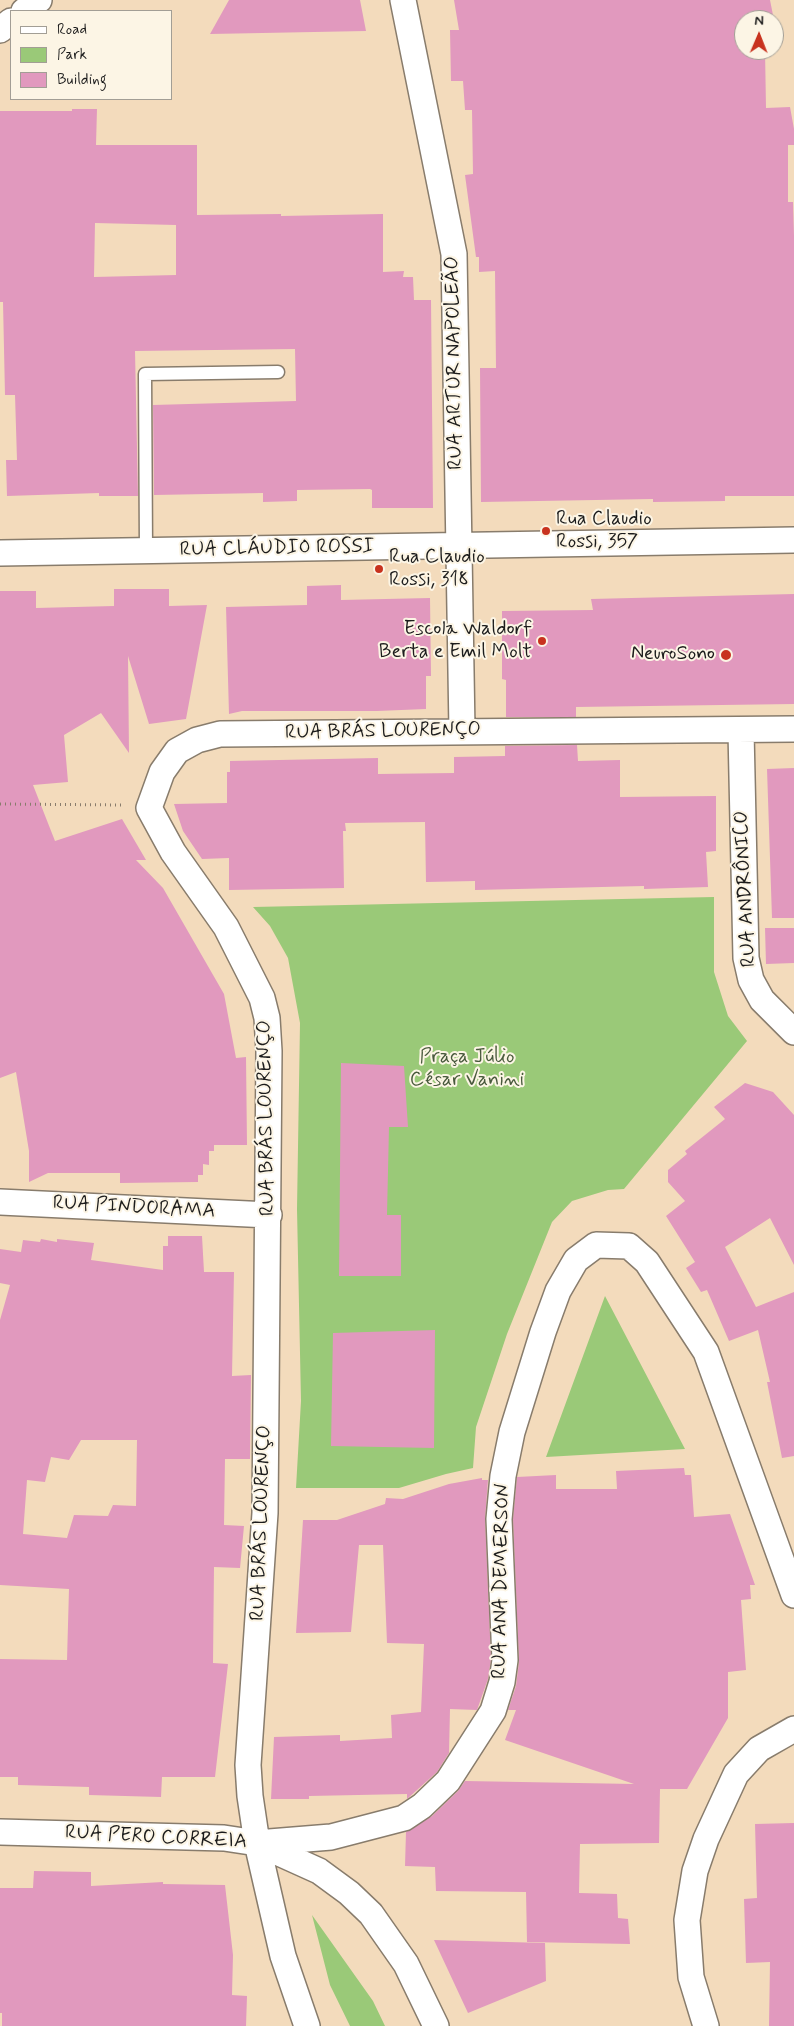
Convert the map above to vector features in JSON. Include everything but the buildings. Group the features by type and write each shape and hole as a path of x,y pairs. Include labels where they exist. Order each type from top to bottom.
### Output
{"street":[{"path":"25,10 39,0"},
{"name":"RUA ARTUR NAPOLEÃO","path":"403,0 454,254 462,731"},
{"path":"0,30 10,22"},
{"name":"RUA CLÁUDIO ROSSI","path":"0,553 794,540"},
{"name":"RUA BRÁS LOURENÇO","path":"307,2026 283,1956 257,1843 250,1796 248,1765 265,1513 270,1051 267,1018 262,998 226,928 173,852 149,808 162,772 177,751 197,740 220,734 462,731 741,731 794,729"},
{"name":"RUA ANDRÔNICO","path":"741,731 746,958 751,980 762,1000 794,1032"},
{"name":"RUA PINDORAMA","path":"0,1202 268,1215"},
{"name":"RUA ANA DEMERSON","path":"257,1843 332,1837 404,1818 422,1806 448,1781 493,1711 502,1682 505,1660 499,1519 503,1476 512,1432 543,1332 558,1291 576,1260 596,1245 629,1246 647,1262 706,1352 794,1595"},
{"path":"706,2026 691,1977 687,1920 695,1871 706,1839 736,1774 759,1749 794,1729"},
{"name":"RUA PERO CORREIA","path":"0,1832 224,1838 257,1843 319,1870 349,1893 371,1914 406,1964 436,2026"}],"lane":[{"path":"146,551 145,374 278,372"}],"path":[{"path":"0,804 116,804"}],"green space":[{"name":"Praça Júlio César Vanini","path":"714,897 714,972 728,1016 747,1041 624,1189 608,1190 572,1201 552,1222 507,1334 476,1427 473,1468 399,1488 296,1488 301,1401 297,1209 300,1023 288,958 270,926 253,907"},
{"path":"605,1296 685,1449 546,1457"},
{"path":"312,1915 373,2001 385,2026 350,2026 330,1985"}],"place":[{"name":"Rua Claudio Rossi, 357","path":"546,531"},
{"name":"Rua Claudio Rossi, 318","path":"379,569"},
{"name":"Escola Waldorf Berta e Emil Molt","path":"542,641"},
{"name":"NeuroSono","path":"726,655"}]}
